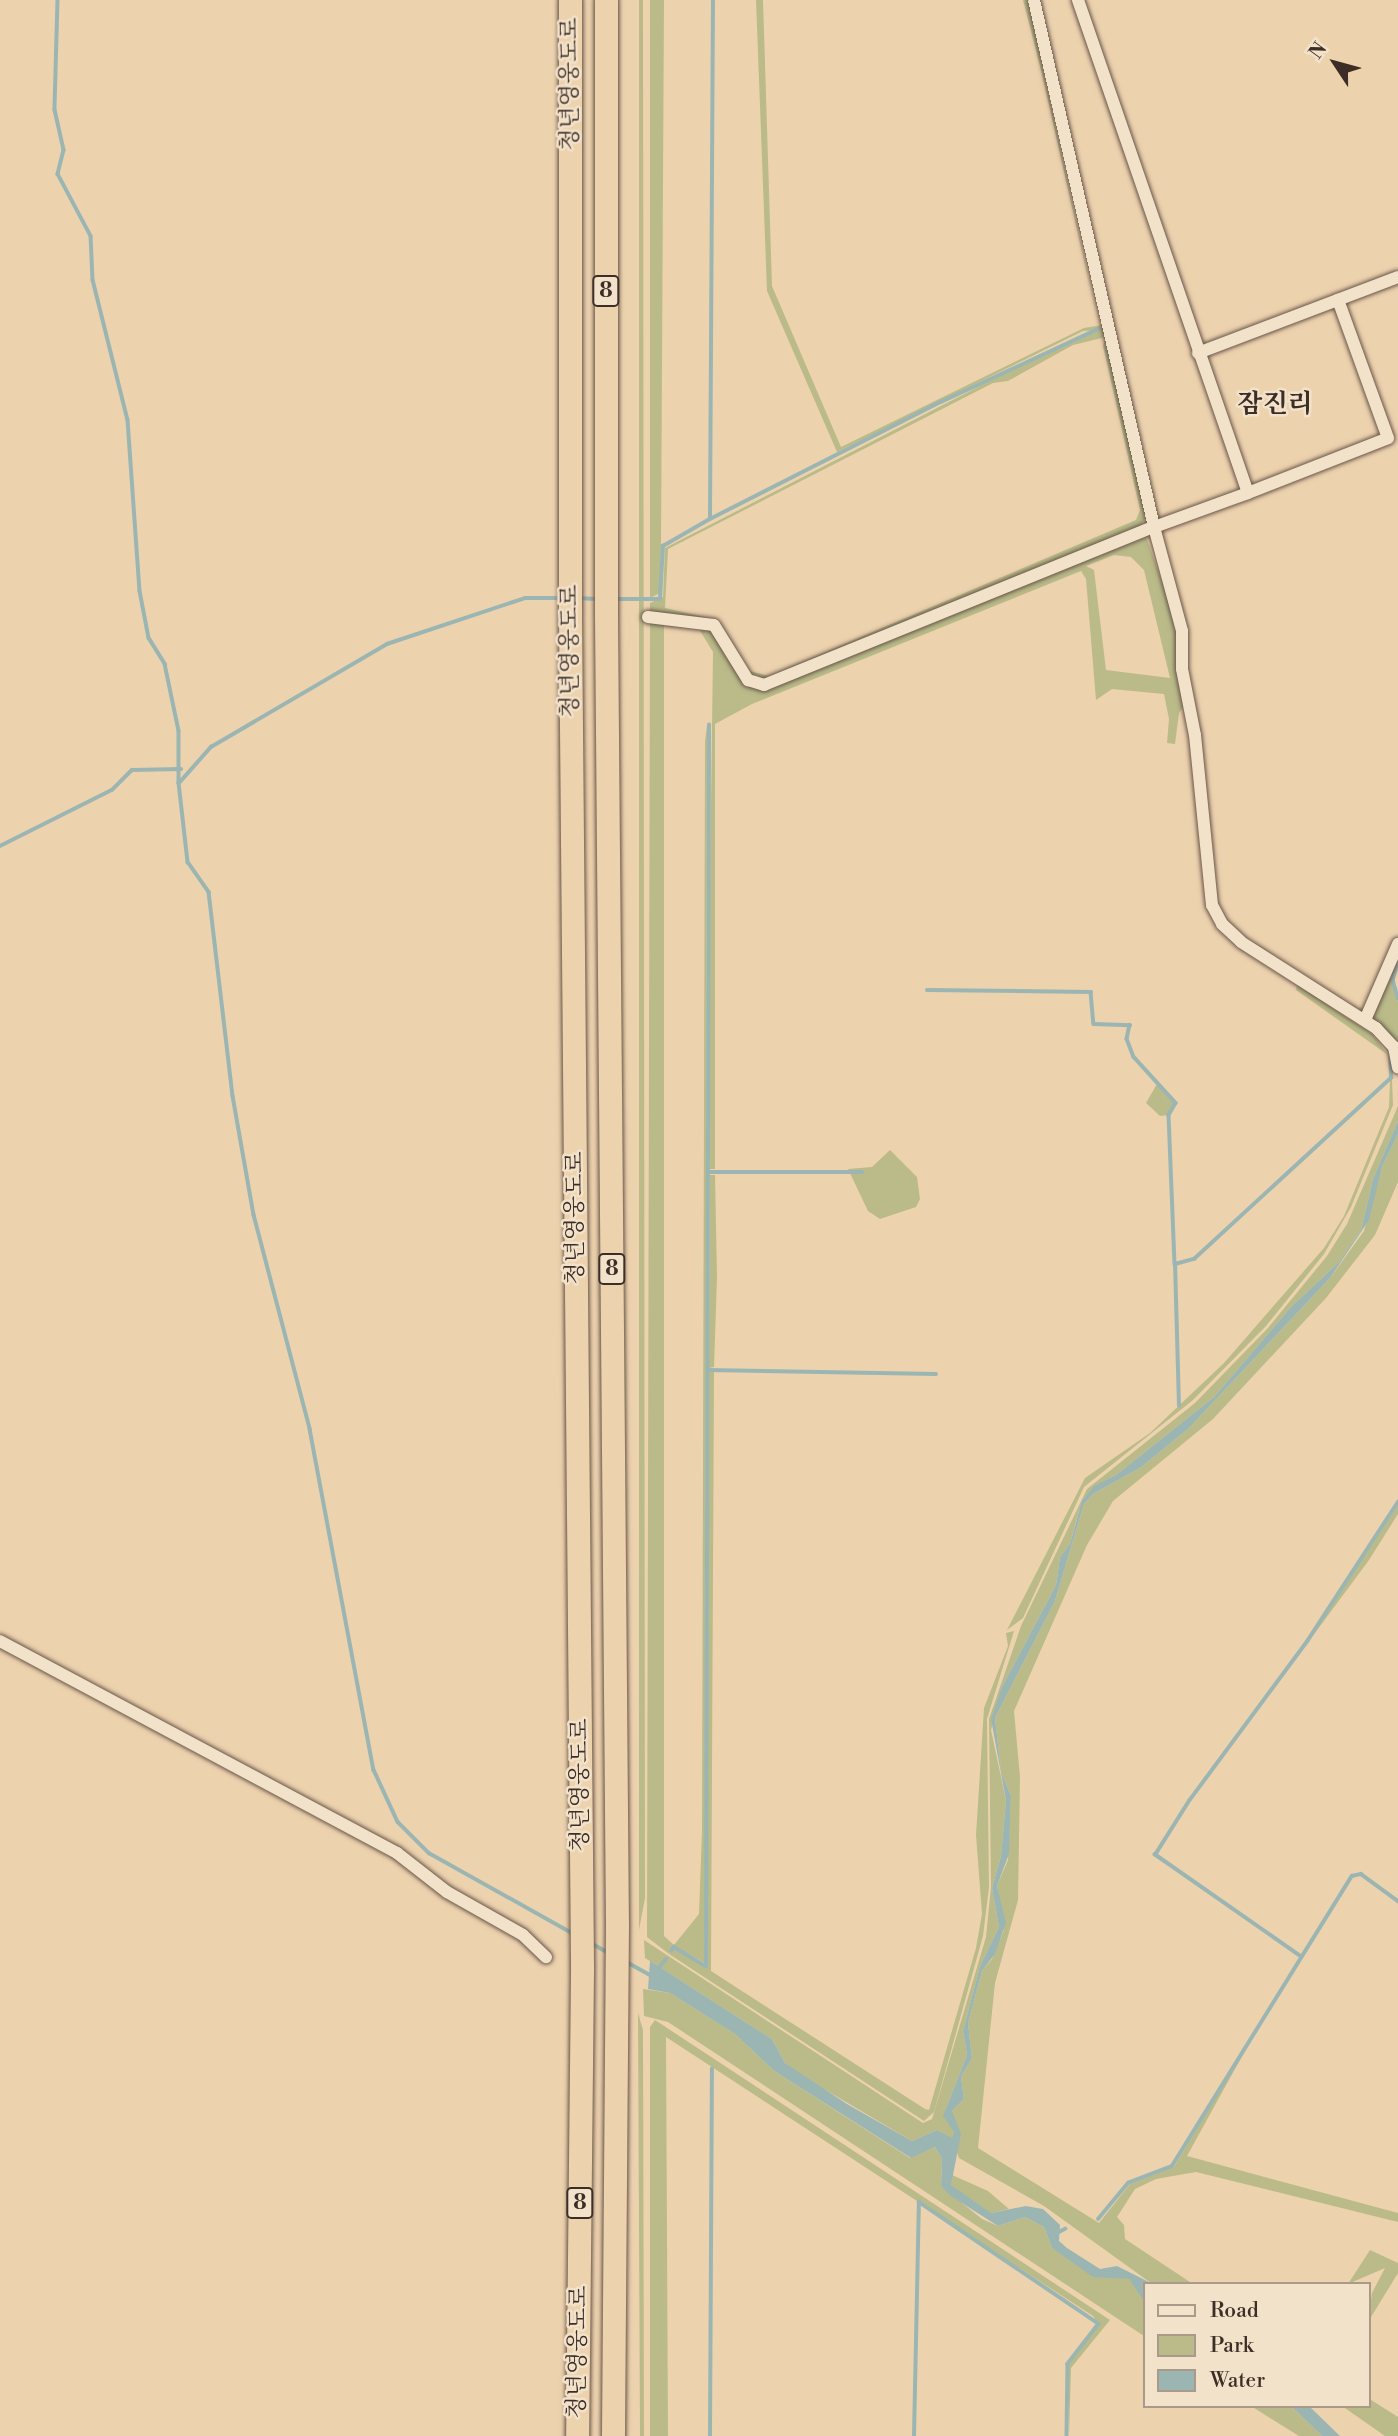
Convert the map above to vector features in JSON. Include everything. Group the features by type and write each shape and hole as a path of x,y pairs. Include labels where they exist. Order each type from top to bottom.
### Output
{"highway":[{"name":"청년영웅도로","path":"570,0 570,615 582,1971 578,2436"},
{"name":"청년영웅도로","path":"606,0 606,615 617,1924 613,2436"}],"street":[{"path":"1034,0 1154,527 1182,631 1182,669 1195,736 1212,905 1222,925 1241,942 1365,1020 1394,1047 1398,1068"},
{"path":"1078,0 1248,493"},
{"path":"1198,353 1398,277"},
{"path":"648,617 714,625 748,680 764,685 1154,527 1393,435 1338,300"},
{"path":"1365,1020 1398,944"},
{"path":"0,1641 397,1853 447,1892 534,1942 546,1956"}],"green space":[{"path":"639,0 643,0 645,1898 639,1930"},
{"path":"650,0 664,0 660,593 650,598"},
{"path":"756,0 763,0 772,286 841,447 1084,328 1102,325 1105,337 1073,345 1008,381 993,383 668,549 665,608 714,619 749,671 769,676 1136,520 1140,510 1103,346 1105,339 1146,516 1140,528 767,680 745,670 708,619 650,615 650,603 663,597 665,548 1007,372 1100,330 1083,331 837,452 767,291"},
{"path":"1023,0 1028,0 1097,318 1042,74"},
{"path":"1146,537 1178,626 1186,703 1179,713 1175,744 1167,743 1169,719 1164,694 1112,689 1096,700 1086,579 1081,571 752,704 715,724 715,1169 710,1169 708,1035 713,652 699,629 664,626 664,1936 674,1945 699,1914 702,1831 707,725 705,1963 674,1946 669,1954 647,1937 650,619 711,629 746,683 762,689","holes":["1114,555 1131,557 1144,570 1170,678 1106,670 1094,570 1086,566"]},
{"path":"1398,951 1392,980 1398,1002 1398,1045 1369,1017"},
{"path":"1297,985 1372,1034 1388,1055 1296,990"},
{"path":"1391,1056 1393,1105 1351,1207 1324,1254 1266,1326 1193,1400 1084,1487 1023,1618 1007,1630 1085,1478 1150,1433 1224,1363 1324,1248 1344,1216 1389,1107"},
{"path":"1157,1084 1175,1103 1168,1115 1160,1116 1146,1103"},
{"path":"1398,1106 1398,1121 1373,1179 1361,1230 1339,1262 1291,1307 1214,1397 1116,1475 1094,1487 1079,1511 1070,1544 1060,1557 1056,1585 1002,1687 991,1730 1006,1800 1001,1856 992,1888 999,1927 980,1966 963,2031 967,2055 945,2111 955,2135 952,2139 937,2130 912,2141 802,2076 785,2063 772,2039 645,1958 644,1940 923,2123 932,2119 986,1937 991,1887 989,1719 1021,1626 1087,1489 1195,1403 1268,1328 1327,1256 1347,1224"},
{"path":"1398,1134 1398,1182 1375,1235 1326,1298 1213,1419 1113,1501 1087,1545 1014,1711 1020,1777 1018,1900 995,1983 978,2148 1099,2223 1130,2184 1174,2167 1257,2029 1187,2156 1398,2213 1398,2222 1196,2172 1156,2179 1135,2189 1117,2217 1124,2225 1125,2239 1190,2282 1150,2282 1044,2206 959,2158 956,2149 952,2111 964,2099 961,2077 972,2058 968,2023 982,1971 992,1959 1004,1930 997,1886 1008,1860 1011,1796 1001,1771 995,1718 1055,1601 1084,1504 1093,1494 1140,1468 1188,1429 1330,1278 1364,1231 1382,1167"},
{"path":"890,1150 917,1177 920,1199 916,1207 880,1219 868,1211 848,1169 872,1167"},
{"path":"710,1175 715,1175 717,1277 714,1367 709,1368"},
{"path":"709,1372 714,1372 711,1971 929,2110 976,1948 982,1914 976,1835 984,1708 1008,1646 1006,1633 1014,1631 987,1719 989,1887 983,1936 934,2112 924,2121 669,1954 675,1949 707,1967"},
{"path":"1398,1505 1398,1514 1369,1560 1309,1641"},
{"path":"643,1989 670,1993 735,2034 774,2071 910,2158 935,2147 942,2159 941,2186 982,2219 998,2226 1025,2217 1044,2227 1052,2248 1102,2275 1129,2279 1142,2295 1142,2335 668,2022 644,2016"},
{"path":"638,2013 643,2030 644,2436 640,2436"},
{"path":"655,2020 1110,2320 1071,2368 1069,2436 1069,2364 1099,2325 1093,2316 666,2037 668,2436 650,2436 650,2027"},
{"path":"952,2175 988,2191 1009,2209 991,2213 976,2205 951,2185"},
{"path":"1370,2250 1398,2263 1398,2273 1370,2319 1372,2293 1385,2268 1349,2282"},
{"path":"1370,2399 1398,2417 1398,2436 1385,2436 1345,2408 1370,2408"},
{"path":"1254,2408 1293,2408 1322,2436 1299,2436"}],"water":[{"path":"1398,1121 1398,1134 1382,1167 1369,1220 1330,1278 1188,1429 1140,1468 1093,1494 1084,1504 1055,1601 995,1718 1001,1771 1011,1796 1009,1854 997,1886 1006,1923 995,1954 982,1971 968,2023 972,2058 961,2077 964,2099 952,2111 961,2134 951,2185 991,2213 1026,2206 1043,2209 1060,2225 1059,2241 1067,2248 1100,2269 1117,2266 1149,2282 1142,2282 1142,2298 1129,2279 1093,2277 1052,2248 1044,2227 1025,2217 998,2226 951,2196 941,2186 942,2159 935,2147 911,2158 774,2071 735,2034 670,1993 648,1989 650,1961 772,2039 785,2063 847,2104 912,2141 937,2130 952,2138 954,2132 943,2116 967,2055 963,2031 980,1966 999,1927 992,1888 1001,1856 1006,1800 991,1719 1002,1687 1056,1585 1060,1557 1070,1544 1082,1501 1094,1486 1116,1475 1214,1397 1291,1307 1339,1262 1361,1230 1373,1179"},
{"path":"1293,2408 1311,2408 1340,2436 1322,2436"}],"waterway":[{"path":"58,0 55,110 64,150 58,174 91,236 93,280 128,420 140,591 149,638 165,664 179,731 179,783 188,862 209,892 233,1096 254,1215 310,1429 374,1770 398,1822 429,1853 572,1933"},
{"path":"710,519 713,0"},
{"path":"615,599 660,599 663,546 710,519 941,402 1098,329"},
{"path":"180,782 211,747 387,644 525,598 562,598"},
{"path":"577,598 597,599"},
{"path":"671,1951 674,1947 706,1966 709,725"},
{"path":"0,846 112,790 132,770 181,769"},
{"path":"1398,964 1393,980 1398,998"},
{"path":"927,990 1091,992 1094,1024 1130,1025 1127,1039 1134,1057 1176,1103 1169,1115 1175,1264"},
{"path":"1179,1406 1175,1264 1194,1259 1391,1078 1390,1055"},
{"path":"709,1172 862,1172"},
{"path":"708,1370 936,1374"},
{"path":"1300,1956 1155,1855 1189,1801 1308,1640 1398,1502"},
{"path":"1098,2219 1128,2183 1172,2166 1352,1876 1361,1874 1398,1901"},
{"path":"591,1943 609,1953"},
{"path":"659,1968 666,1959"},
{"path":"625,1961 652,1976"},
{"path":"710,2436 712,2069"},
{"path":"914,2436 919,2202 1099,2324 1068,2364 1067,2436"},
{"path":"1059,2232 1065,2229"}],"district":[{"name":"잠진리","path":"1275,405"}]}
